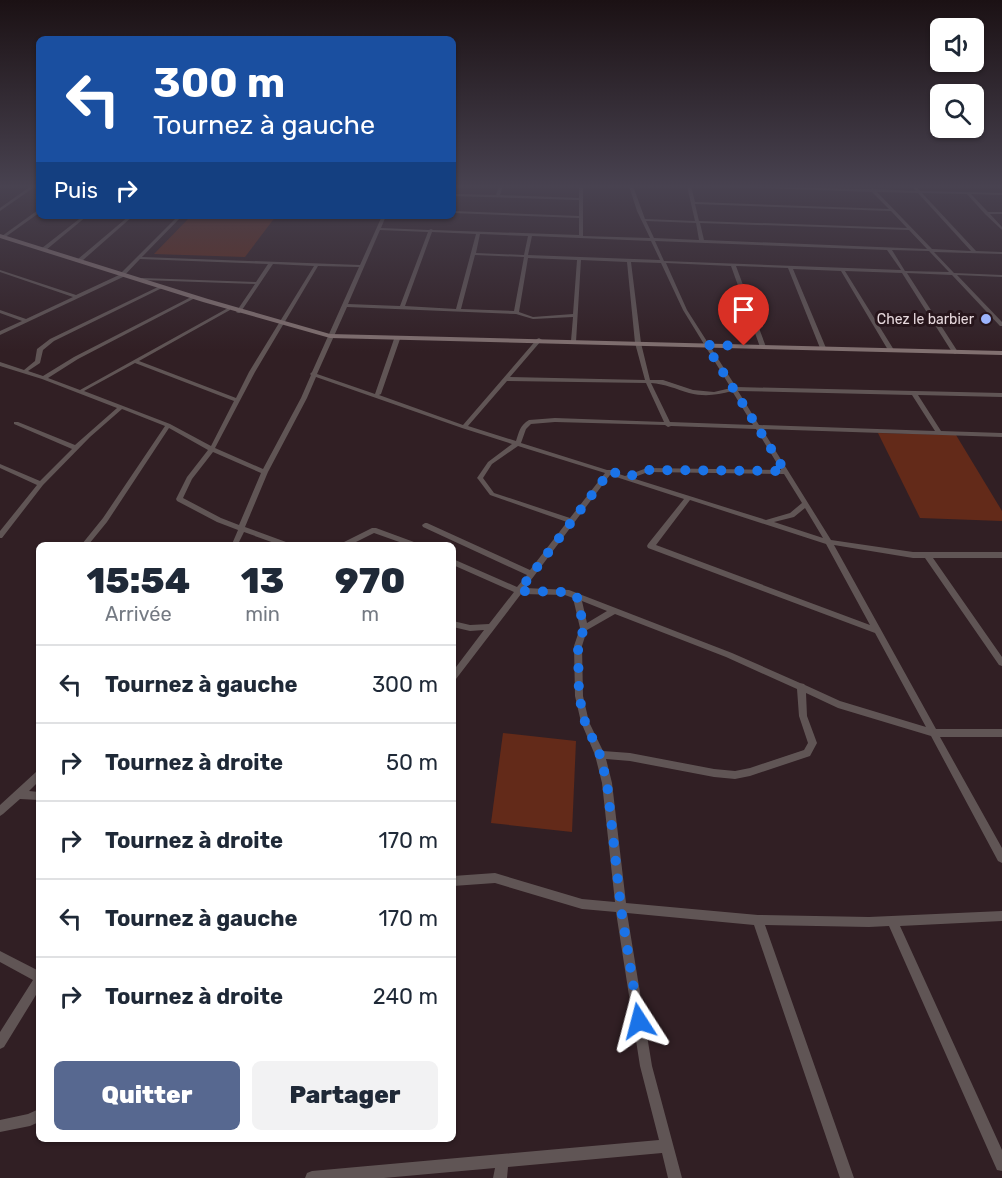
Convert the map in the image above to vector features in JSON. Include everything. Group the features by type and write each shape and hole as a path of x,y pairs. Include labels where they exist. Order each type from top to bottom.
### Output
{"street":[{"path":"14,241 142,279 228,309 330,336 1002,353"},
{"path":"44,249 54,241"},
{"path":"80,260 102,241"},
{"path":"0,333 124,274 156,241"},
{"path":"236,542 265,472 373,241"},
{"path":"402,308 427,241"},
{"path":"458,311 477,241"},
{"path":"516,313 528,241"},
{"path":"653,241 685,310 829,542 1002,858"},
{"path":"685,241 1002,253"},
{"path":"920,241 1002,325"},
{"path":"965,241 975,252"},
{"path":"889,249 901,272 955,352"},
{"path":"473,254 1002,276"},
{"path":"140,258 362,266"},
{"path":"574,341 579,258"},
{"path":"629,260 638,343 648,382 668,425"},
{"path":"238,312 272,262"},
{"path":"278,542 190,507 179,499 189,478 212,449 237,400 317,264"},
{"path":"733,265 763,347"},
{"path":"790,267 823,348"},
{"path":"842,269 891,350"},
{"path":"0,271 77,297"},
{"path":"142,279 258,283"},
{"path":"24,372 38,362 40,350 52,340 160,287"},
{"path":"44,378 76,358 193,297"},
{"path":"344,305 516,313 533,318 576,315"},
{"path":"81,392 228,309"},
{"path":"0,311 27,321"},
{"path":"378,394 397,339"},
{"path":"464,427 539,340"},
{"path":"134,361 237,400"},
{"path":"2,367 44,378 168,425 212,449 265,472"},
{"path":"313,374 378,394 464,427 610,471 829,542 927,555 1002,555"},
{"path":"506,379 648,382 670,384 699,393 724,393 733,389 1002,395"},
{"path":"914,393 939,433"},
{"path":"1,533 41,484 121,407"},
{"path":"571,521 492,494 480,478 490,464 518,444 523,428 528,422 537,420 757,426 1002,435"},
{"path":"16,423 76,448"},
{"path":"87,542 105,520 168,425"},
{"path":"0,466 41,484"},
{"path":"627,477 647,470 785,471"},
{"path":"456,673 610,471"},
{"path":"688,498 651,546 876,630"},
{"path":"762,522 786,518 805,504"},
{"path":"425,525 530,573"},
{"path":"351,542 374,530 406,542"},
{"path":"927,555 1002,663"},
{"path":"456,563 519,591 566,592 801,686 838,704 932,733 1002,733"},
{"path":"577,597 584,628 578,646 579,696 585,722 600,755 612,820 621,909 646,1066 675,1178"},
{"path":"584,628 614,611"},
{"path":"456,625 470,628 490,627"},
{"path":"600,755 630,757 735,775 807,753 813,743 803,716 801,686"},
{"path":"0,810 36,778"},
{"path":"18,794 36,796"},
{"path":"456,881 495,878 582,904 758,920 892,921 1002,916"},
{"path":"758,920 847,1178"},
{"path":"892,921 1002,1165"},
{"path":"0,957 36,977"},
{"path":"0,1043 36,984"},
{"path":"0,1126 36,1117"},
{"path":"312,1178 666,1146"},
{"path":"500,1178 502,1160"}],"shaded area":[{"path":"167,241 257,241 245,257 154,254"},
{"path":"878,433 956,435 1002,511 1002,521 920,518"},
{"path":"503,733 576,741 572,832 491,823"}],"place":[{"name":"Chez le barbier","path":"986,319"}],"route":[{"path":"639,1021 621,909 607,783 600,755 585,722 579,696 578,646 584,628 577,597 566,592 519,591 530,573 610,471 627,477 647,470 785,471 706,345 744,346"}]}
